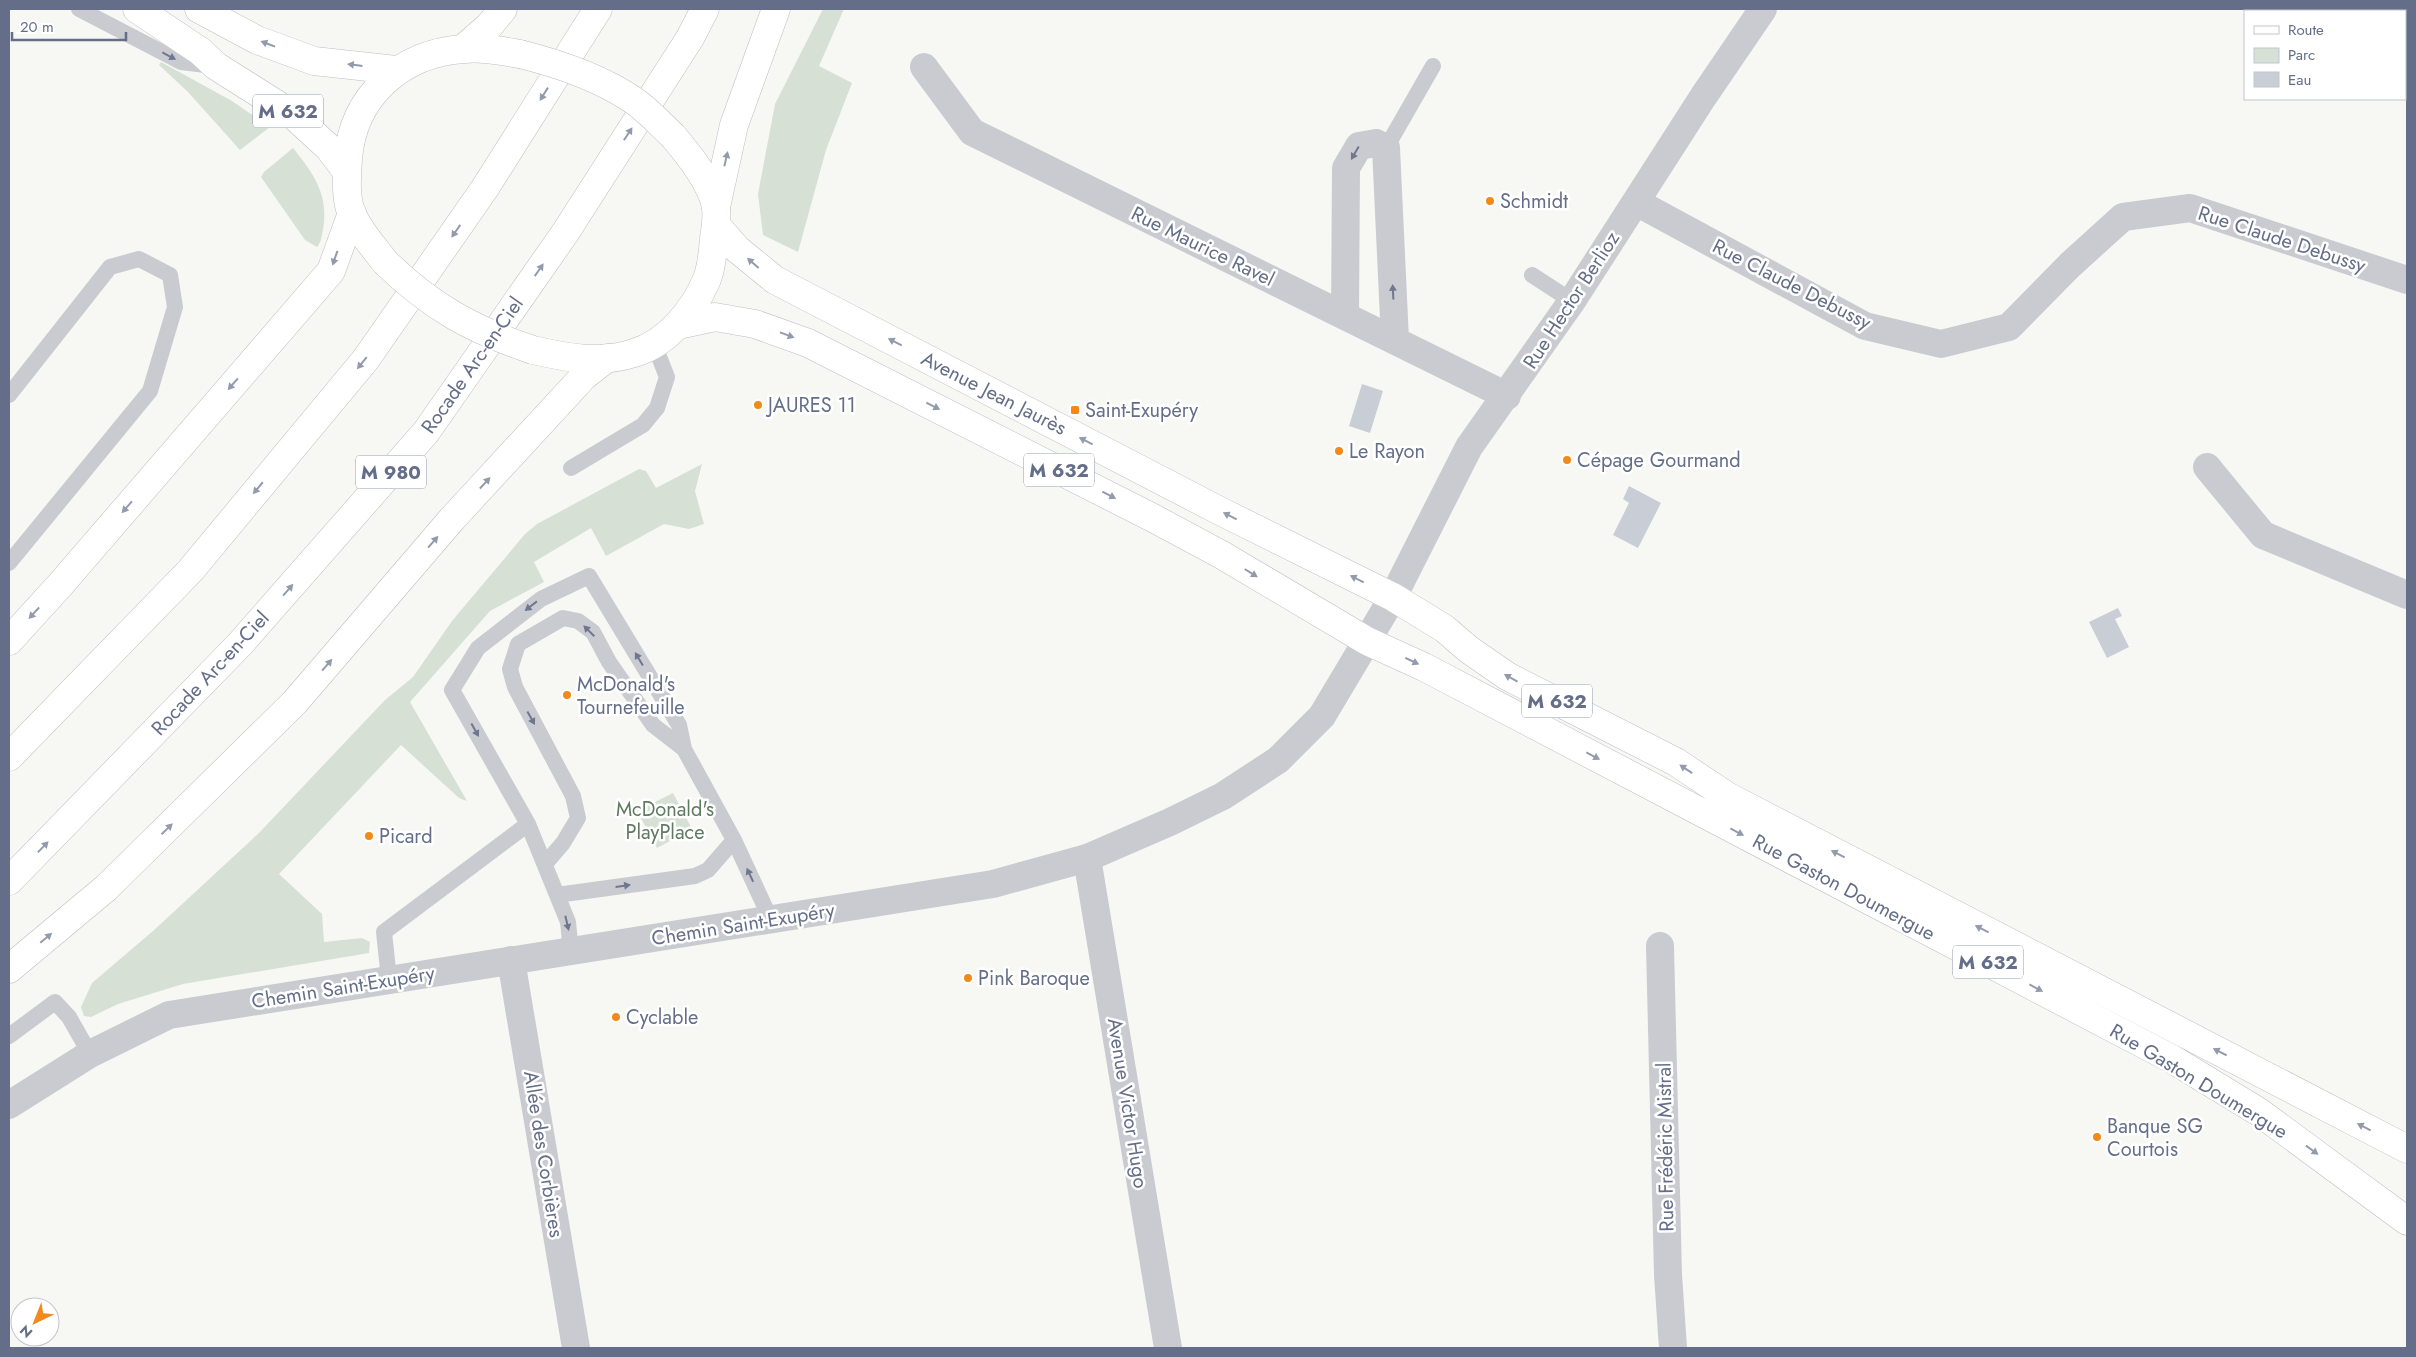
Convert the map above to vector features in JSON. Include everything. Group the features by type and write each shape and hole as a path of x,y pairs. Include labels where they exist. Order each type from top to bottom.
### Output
{"main road":[{"name":"M 632","path":"137,9 200,51 216,66 292,114 329,148 348,172"},
{"path":"199,9 257,40 314,61 396,70"},
{"path":"464,48 489,26 503,9"},
{"path":"9,757 190,571 366,360 485,188 598,9"},
{"name":"Rocade Arc-en-Ciel","path":"9,881 240,644 426,432 565,233 690,38 705,9"},
{"path":"396,70 372,95 357,118 350,142 347,189 352,212 385,262 421,294 447,312 492,336 533,350 572,359 607,358 634,353 654,344 678,324 697,300 707,278 716,216 734,125 776,9"},
{"name":"Avenue Jean Jaurès","path":"396,70 440,52 464,48 494,49 560,64 603,82 634,101 673,136 698,167 716,216 737,250 775,280 1220,511 1393,597"},
{"path":"9,640 60,585 331,271 352,212"},
{"name":"Avenue Jean Jaurès","path":"678,324 715,317 755,324 808,343 1153,518 1222,555 1367,641"},
{"path":"9,969 106,888 295,702 452,519 584,376 607,358"},
{"name":"Rue Gaston Doumergue","path":"1393,597 1444,628 1468,649 1508,676 1676,762 1727,796 2407,1150"},
{"name":"Rue Gaston Doumergue","path":"1367,641 1441,676 2172,1059 2259,1112 2407,1221"}],"street":[{"name":"Rue Hector Berlioz","path":"1393,597 1469,447 1507,396 1572,301 1762,9"},
{"name":"Rue Maurice Ravel","path":"924,67 972,132 1507,396"},
{"path":"1345,315 1346,168 1359,146 1376,143 1386,148 1395,340"},
{"name":"Rue Claude Debussy","path":"1636,202 1865,326 1942,344 2009,326 2070,265 2123,217 2190,208 2407,280"},
{"path":"2207,467 2263,535 2407,595"},
{"name":"Chemin Saint-Exupéry","path":"9,1105 90,1054 169,1015 993,884 1087,858 1170,822 1223,796 1278,760 1322,716 1393,597"},
{"name":"Avenue Victor Hugo","path":"1087,858 1168,1348"},
{"name":"Rue Frédéric Mistral","path":"1660,946 1668,1275 1673,1348"},
{"name":"Allée des Corbières","path":"511,960 576,1348"}],"lane":[{"path":"79,9 181,62 216,66"},
{"path":"1386,148 1434,66"},
{"path":"9,395 110,267 139,259 170,275 175,307 150,391 9,563"},
{"path":"1532,275 1572,301"},
{"path":"571,468 643,425 657,408 667,377 654,344"},
{"path":"571,951 568,922 528,824 452,690 478,648 541,599 589,576 679,725 684,749 734,840 771,920"},
{"path":"545,864 563,843 578,818 574,796 515,687 510,669 518,644 563,618 578,621 593,632 614,668 653,725 684,749"},
{"path":"389,979 384,932 528,824"},
{"path":"557,895 695,876 708,870 734,840"},
{"path":"9,1036 56,1002 69,1017 90,1054"}],"green space":[{"path":"823,9 844,9 819,66 852,83 826,150 798,252 763,235 758,194 775,104"},
{"path":"161,62 232,101 270,127 240,150 188,92 159,65"},
{"path":"293,148 313,176 322,195 324,206 323,229 317,247 305,240 261,177 264,172"},
{"path":"702,464 695,491 704,524 689,529 664,524 606,556 591,528 534,562 544,582 490,611 410,702 467,801 459,798 401,745 279,874 322,914 324,942 362,938 370,942 369,953 183,984 118,1004 91,1017 84,1016 81,1007 92,983 153,931 259,833 385,700 413,677 452,621 525,534 537,524 639,469 646,471 656,488"},
{"name":"McDonald's PlayPlace","path":"673,793 692,829 657,848 637,811"}],"water":[{"path":"1362,384 1383,391 1370,433 1349,426"},
{"path":"1629,486 1661,503 1638,548 1613,535 1629,503 1623,499"},
{"path":"2118,608 2122,616 2115,619 2129,647 2107,658 2089,622"}],"place":[{"name":"Schmidt","path":"1490,201"},
{"name":"JAURES 11","path":"758,405"},
{"name":"Saint-Exupéry","path":"1075,410"},
{"name":"Le Rayon","path":"1339,451"},
{"name":"Cépage Gourmand","path":"1567,460"},
{"name":"McDonald's Tournefeuille","path":"567,695"},
{"name":"Picard","path":"369,836"},
{"name":"Pink Baroque","path":"968,978"},
{"name":"Cyclable","path":"616,1017"},
{"name":"Banque SG Courtois","path":"2097,1137"}]}
